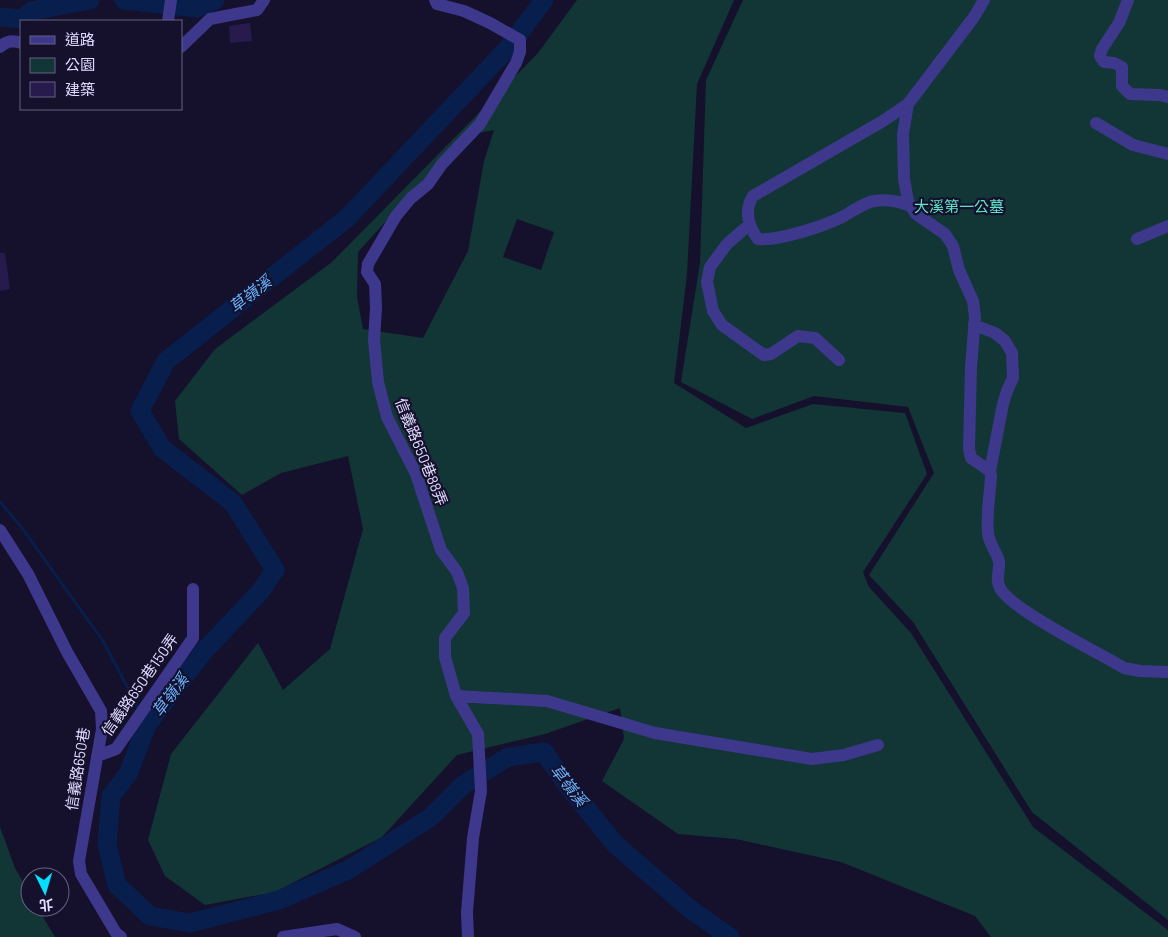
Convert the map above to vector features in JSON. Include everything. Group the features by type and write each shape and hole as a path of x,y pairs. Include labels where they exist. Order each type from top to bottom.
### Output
{"lane":[{"path":"168,20 171,0"},
{"path":"182,47 210,19 257,10 264,0"},
{"name":"信義路650巷88弄","path":"436,0 437,4 464,12 520,40 520,52 516,63 480,124 442,164 428,184 411,198 396,216 368,264 367,272 375,284 374,340 378,382 387,417 416,474 441,550 457,572 463,588 464,612 445,638 445,657 456,696 478,736 481,792 473,838 467,912 468,937"},
{"path":"912,207 896,201 873,201 838,219 814,228 768,240 758,239 753,232 748,205 753,196 883,121 908,104 974,17 984,0"},
{"path":"1128,0 1119,24 1102,49 1100,56 1104,62 1114,63 1122,67 1122,86 1130,94 1168,96"},
{"path":"0,46 5,42 20,43"},
{"path":"908,104 903,134 904,179 908,201 916,214 945,234 953,246 959,270 973,301 974,325 969,449 971,458 990,470"},
{"path":"1096,123 1133,145 1168,154"},
{"path":"750,224 727,244 710,267 707,282 713,310 722,325 764,355 770,354 798,336 815,338 839,360"},
{"path":"1136,238 1168,226"},
{"path":"974,325 995,333 1005,341 1012,352 1014,378 1007,390 1003,404 990,470 988,534 990,544 998,559 997,578 999,586 1005,596 1031,614 1124,668 1167,673"},
{"name":"信義路650巷","path":"0,530 28,574 67,652 101,711 102,729 79,861 81,874 116,933 121,937"},
{"name":"信義路650巷150弄","path":"97,756 116,749 193,638 193,589"},
{"path":"456,696 547,701 655,733 812,759 844,755 878,744"},
{"path":"283,937 337,929 355,937"}],"green space":[{"path":"577,0 734,0 697,84 687,274 674,383 746,428 813,404 905,413 927,474 863,572 869,587 911,633 1033,827 1168,930 1168,937 991,937 975,916 841,862 736,839 678,834 602,781 624,739 620,708 545,734 457,755 382,837 275,892 205,905 165,876 148,840 171,754 258,643 283,690 330,649 363,529 348,456 281,473 242,495 179,439 175,401 215,349 332,262 538,53","holes":["494,130 484,161 468,251 423,338 363,329 357,297 358,252 437,165 473,134","517,219 554,232 541,270 503,257"]},
{"name":"大溪第一公墓","path":"743,0 1168,0 1168,920 1032,812 913,622 869,575 934,473 908,407 814,396 752,419 681,382 700,263 706,80"},
{"path":"0,827 20,877 20,917 43,917 55,937 0,937"}],"building":[{"path":"250,23 252,41 230,43 229,26"},
{"path":"0,253 5,253 10,289 0,291"}],"waterway":[{"name":"草嶺溪","path":"0,17 22,19 31,11 90,0"},
{"name":"草嶺溪","path":"124,0 197,8 215,0"},
{"name":"草嶺溪","path":"544,0 508,48 347,218 166,361 140,411 162,448 233,503 275,570 260,592 204,651 147,725 128,774 111,796 107,844 117,885 150,916 190,923 279,900 348,870 431,817 463,785 508,757 544,752 568,786 615,844 690,909 730,937"},
{"path":"0,502 22,528 103,641 139,709"},
{"path":"143,716 147,725"}]}
